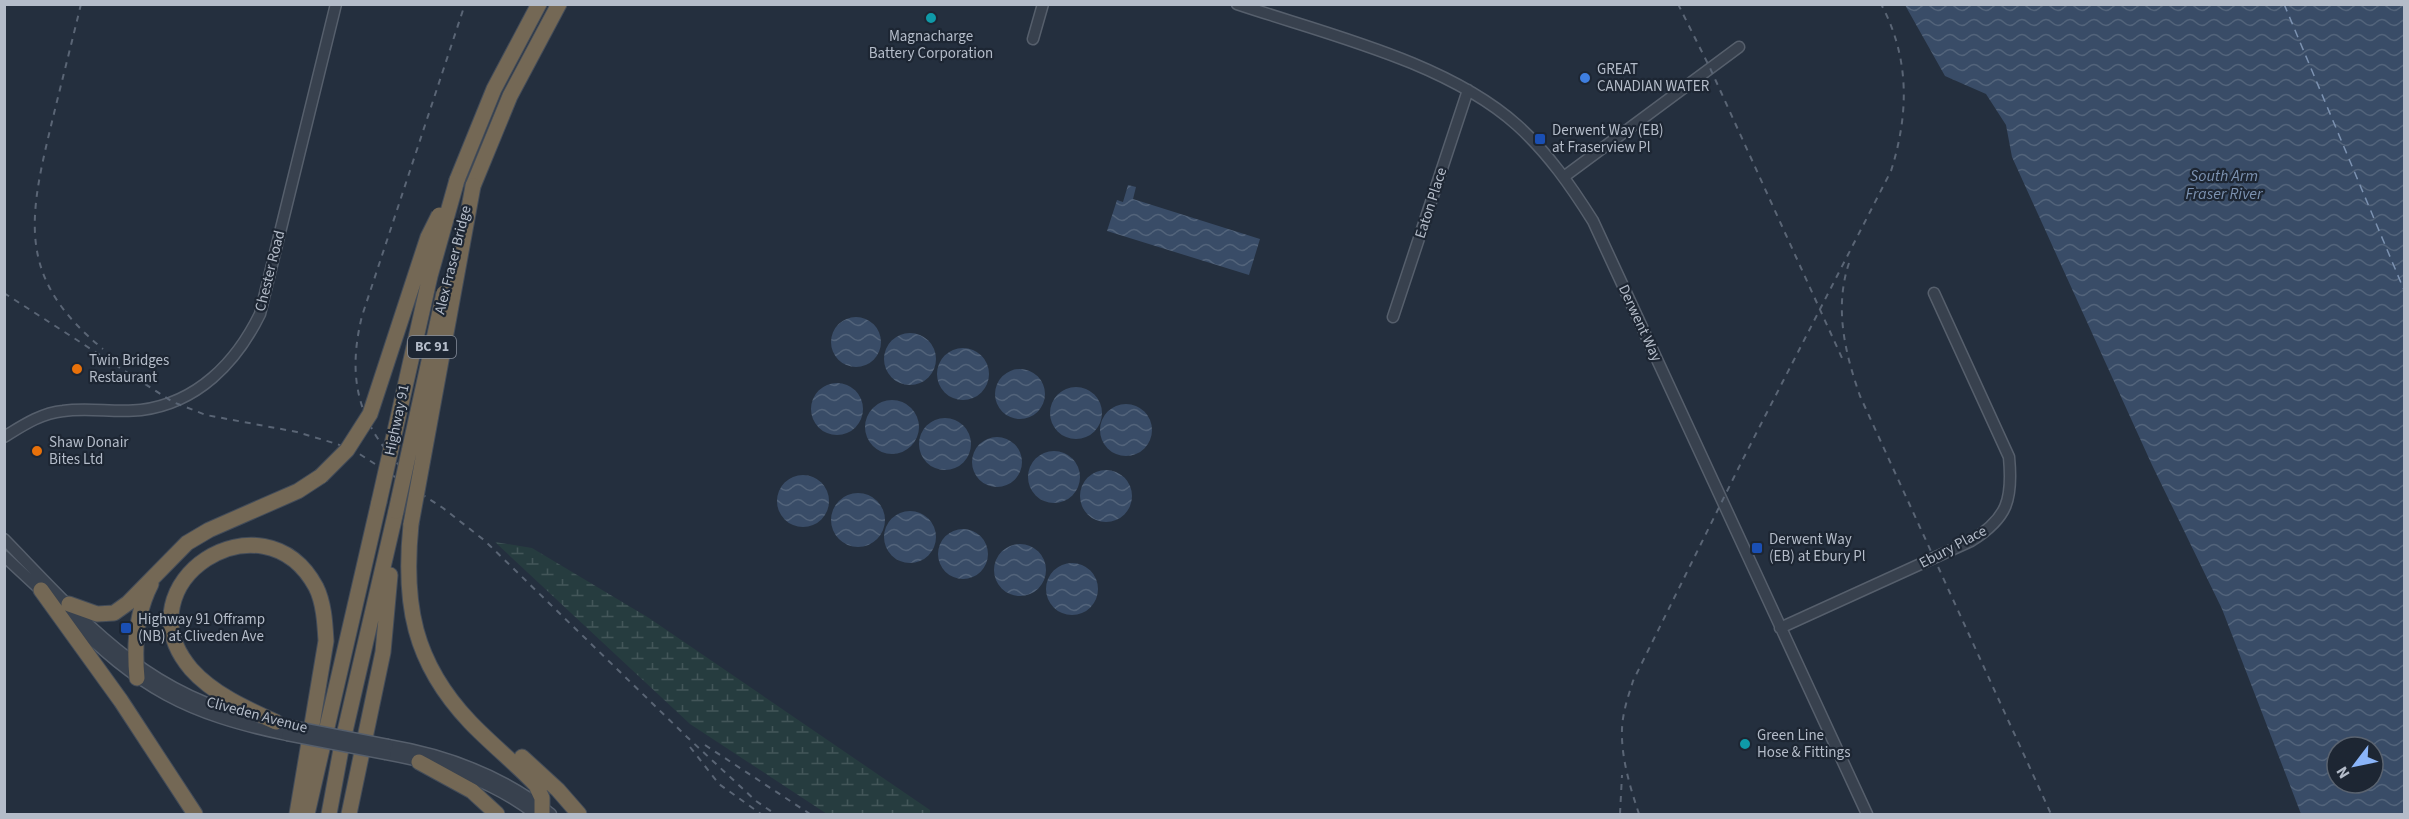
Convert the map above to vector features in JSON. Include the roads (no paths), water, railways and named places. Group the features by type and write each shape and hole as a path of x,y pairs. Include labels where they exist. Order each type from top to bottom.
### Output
{"highway":[{"name":"Highway 91","path":"306,814 427,285 457,180 494,89 539,4"},
{"name":"BC 91","path":"473,186 510,96 559,4"},
{"path":"69,604 97,614 114,613 128,603 187,543 209,530 298,491 321,476 347,450 370,414 428,237 457,180"},
{"path":"473,186 411,524 407,573 411,613 420,647 445,693 471,722 536,785 542,798 542,813"},
{"name":"Alex Fraser Bridge","path":"396,511 447,280 473,186"},
{"path":"349,814 383,652 396,511"},
{"name":"BC 91","path":"329,814 342,744 396,511"},
{"path":"285,728 209,686 191,669 180,653 173,630 173,618 180,588 189,571 218,550 234,546 260,546 286,555 303,568 317,588 324,614 326,641 297,814"},
{"path":"136,672 140,614 155,576"},
{"path":"41,590 128,711 195,814"},
{"path":"430,666 478,717 558,789 579,814"},
{"path":"419,762 472,791 497,814"}],"street":[{"name":"Chester Road","path":"4,437 31,420 62,411 141,410 185,398 219,375 246,342 260,314 336,4"},
{"path":"1033,39 1043,4"},
{"name":"Derwent Way","path":"1238,4 1422,67 1468,90 1516,124 1565,176 1595,225 1867,814"},
{"path":"1565,176 1739,47"},
{"name":"Eaton Place","path":"1393,317 1468,90"},
{"name":"Ebury Place","path":"1780,628 1971,541 1991,529 2005,510 2011,485 2009,457 1934,293"},
{"path":"4,538 9,552"},
{"name":"Cliveden Avenue","path":"9,552 41,590 98,647 136,672 215,707 285,728"},
{"name":"Cliveden Avenue","path":"9,552 69,604 159,693 213,717 447,758 520,791 542,813"},
{"name":"Cliveden Avenue","path":"387,749 419,762 446,767 542,813"}],"water":[{"name":"South Arm Fraser River","path":"1905,5 2404,5 2404,814 2301,814 2222,609 2152,465 2012,157 2006,125 1986,94 1945,76"},
{"path":"1128,185 1136,187 1133,199 1260,239 1249,275 1107,231 1117,200 1123,202"},
{"path":"851,317 861,317 874,324 881,337 881,347 874,360 861,367 851,367 842,363 835,356 831,347 831,337 835,328 842,321"},
{"path":"910,333 924,337 932,345 936,359 932,373 924,381 910,385 896,381 888,373 884,359 888,345 896,337"},
{"path":"958,348 968,348 978,352 985,359 989,374 985,389 978,396 968,400 958,400 948,396 941,389 937,379 937,369 941,359 948,352"},
{"path":"1025,369 1038,376 1044,384 1044,404 1038,412 1030,418 1015,419 1002,412 996,404 995,389 1002,376 1010,370"},
{"path":"832,383 842,383 856,390 863,409 856,428 842,435 832,435 822,431 815,424 811,414 811,404 815,394 822,387"},
{"path":"1071,387 1081,387 1091,391 1098,398 1102,413 1098,428 1091,435 1081,439 1071,439 1061,435 1054,428 1050,418 1050,408 1054,398 1061,391"},
{"path":"892,400 902,402 911,408 917,417 919,427 917,437 911,446 902,452 892,454 882,452 873,446 867,437 865,427 867,417 873,408 882,402"},
{"path":"1126,404 1136,406 1144,412 1150,420 1152,430 1150,440 1144,448 1136,454 1126,456 1116,454 1108,448 1102,440 1100,430 1102,420 1108,412 1116,406"},
{"path":"940,418 950,418 964,425 971,444 964,463 950,470 940,470 930,466 923,459 919,449 919,439 923,429 930,422"},
{"path":"992,437 1002,437 1015,444 1022,457 1022,467 1015,480 1002,487 992,487 983,483 976,476 972,467 972,457 976,448 983,441"},
{"path":"1054,451 1068,455 1076,463 1080,477 1076,491 1068,499 1054,503 1040,499 1032,491 1028,477 1032,463 1040,455"},
{"path":"1101,470 1111,470 1125,477 1132,496 1125,515 1111,522 1101,522 1091,518 1084,511 1080,501 1080,491 1084,481 1091,474"},
{"path":"798,475 808,475 822,482 829,501 822,520 808,527 798,527 788,523 781,516 777,506 777,496 781,486 788,479"},
{"path":"858,493 868,495 877,501 883,510 885,520 883,530 877,539 868,545 858,547 848,545 839,539 833,530 831,520 833,510 839,501 848,495"},
{"path":"905,511 915,511 929,518 936,537 929,556 915,563 905,563 895,559 888,552 884,542 884,532 888,522 895,515"},
{"path":"958,529 968,529 981,536 988,549 988,559 981,572 968,579 958,579 949,575 942,568 938,559 938,549 942,540 949,533"},
{"path":"1020,544 1034,548 1042,556 1046,570 1042,584 1034,592 1020,596 1006,592 998,584 994,570 998,556 1006,548"},
{"path":"1067,563 1077,563 1091,570 1098,589 1091,608 1077,615 1067,615 1057,611 1050,604 1046,594 1046,584 1050,574 1057,567"}],"railway":[{"path":"81,4 42,164 35,223 37,250 44,275 56,299 76,324 103,349"},
{"path":"418,484 399,466 384,447 363,409 356,366 357,342 362,316 465,4"},
{"path":"1678,4 1710,68 1842,358"},
{"path":"1639,814 1628,777 1622,738 1624,713 1633,681 1742,461 1891,171 1901,128 1904,86 1897,45 1881,4"},
{"path":"1849,263 1842,297 1843,330 1860,396 2051,814"},
{"path":"4,293 173,402 206,415 297,432 337,444 358,453 443,508 484,540 687,737 756,801 775,814"},
{"path":"705,745 810,814"},
{"path":"690,747 719,784 761,814"},
{"path":"1620,814 1622,775"}],"place":[{"name":"Magnacharge Battery Corporation","path":"931,18"},
{"name":"GREAT CANADIAN WATER","path":"1585,78"},
{"name":"Derwent Way (EB) at Fraserview Pl","path":"1540,139"},
{"name":"Twin Bridges Restaurant","path":"77,369"},
{"name":"Shaw Donair Bites Ltd","path":"37,451"},
{"name":"Derwent Way (EB) at Ebury Pl","path":"1757,548"},
{"name":"Highway 91 Offramp (NB) at Cliveden Ave","path":"126,628"},
{"name":"Green Line Hose & Fittings","path":"1745,744"}]}
